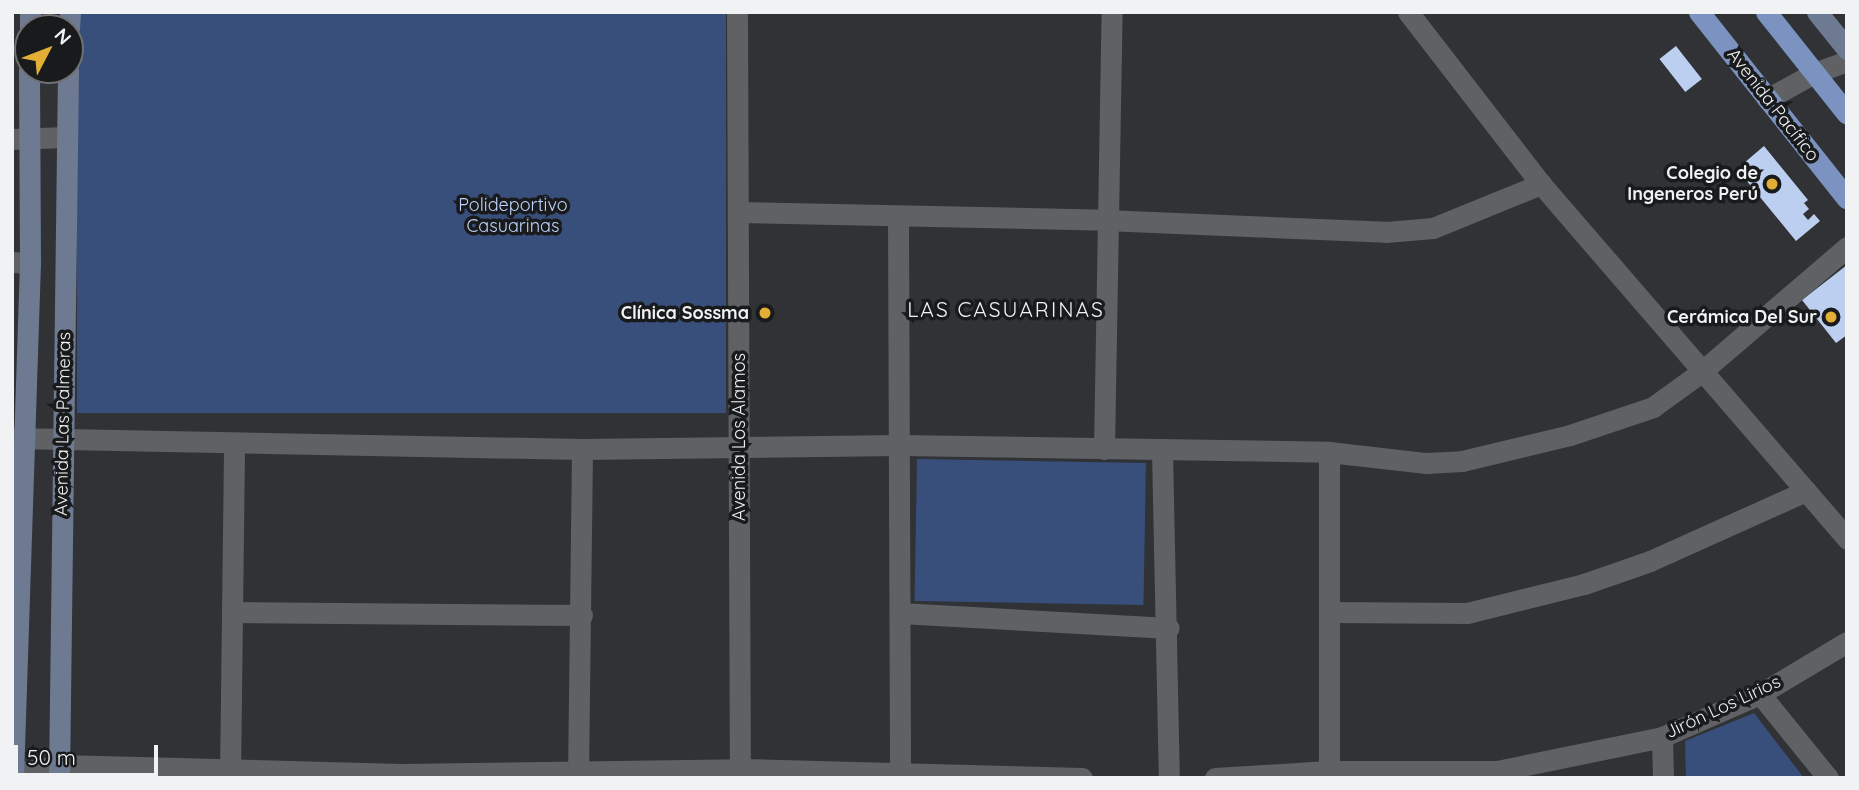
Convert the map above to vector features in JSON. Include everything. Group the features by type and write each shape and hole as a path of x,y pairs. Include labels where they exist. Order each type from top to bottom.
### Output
{"main road":[{"name":"Avenida Pacífico","path":"1699,12 1847,199"},
{"path":"1766,12 1847,114"},
{"path":"1817,12 1847,50"},
{"name":"Avenida Las Palmeras","path":"13,776 21,262 20,139 27,84"},
{"name":"Avenida Las Palmeras","path":"60,771 68,84"}],"street":[{"name":"Avenida Los Alamos","path":"737,12 740,774"},
{"path":"1104,449 1105,220 1112,12"},
{"path":"1408,12 1541,184 1700,373 1847,539"},
{"path":"1768,99 1814,73 1847,61"},
{"path":"20,139 67,137"},
{"path":"738,212 1105,220 1386,232 1433,228 1541,184"},
{"path":"898,216 900,772"},
{"path":"18,439 582,449 900,445 1329,452 1426,463 1505,453 1653,407 1700,373 1847,247"},
{"path":"230,773 234,443"},
{"path":"578,774 582,449"},
{"path":"1162,451 1169,628 1169,778"},
{"path":"1329,452 1329,774"},
{"path":"1330,612 1467,613 1584,584 1650,561 1806,491"},
{"path":"233,612 582,615"},
{"path":"900,613 1169,628"},
{"name":"Jirón Los Lirios","path":"1216,778 1329,774 1497,774 1662,737 1760,694 1847,642"},
{"path":"1760,694 1828,778"},
{"path":"1662,737 1663,778"},
{"path":"13,776 60,771 401,775 900,772 1082,778"}],"green space":[{"name":"Polideportivo Casuarinas","path":"726,12 726,413 77,413 77,84 84,84 84,14 77,14"},
{"path":"917,459 1146,463 1143,605 915,601"},
{"path":"1754,713 1804,778 1686,778 1685,741"}],"building":[{"path":"1676,46 1702,79 1685,92 1659,59"},
{"name":"Colegio de Ingeneros Perú","path":"1764,146 1808,200 1804,203 1809,209 1803,214 1808,220 1814,214 1820,221 1796,241 1737,169"},
{"name":"Cerámica Del Sur","path":"1847,265 1847,335 1836,343 1802,300"}],"place":[{"name":"Colegio de Ingeneros Perú","path":"1772,184"},
{"name":"Clínica Sossma","path":"765,313"},
{"name":"Cerámica Del Sur","path":"1831,317"}],"district":[{"name":"LAS CASUARINAS","path":"1006,309"}]}
